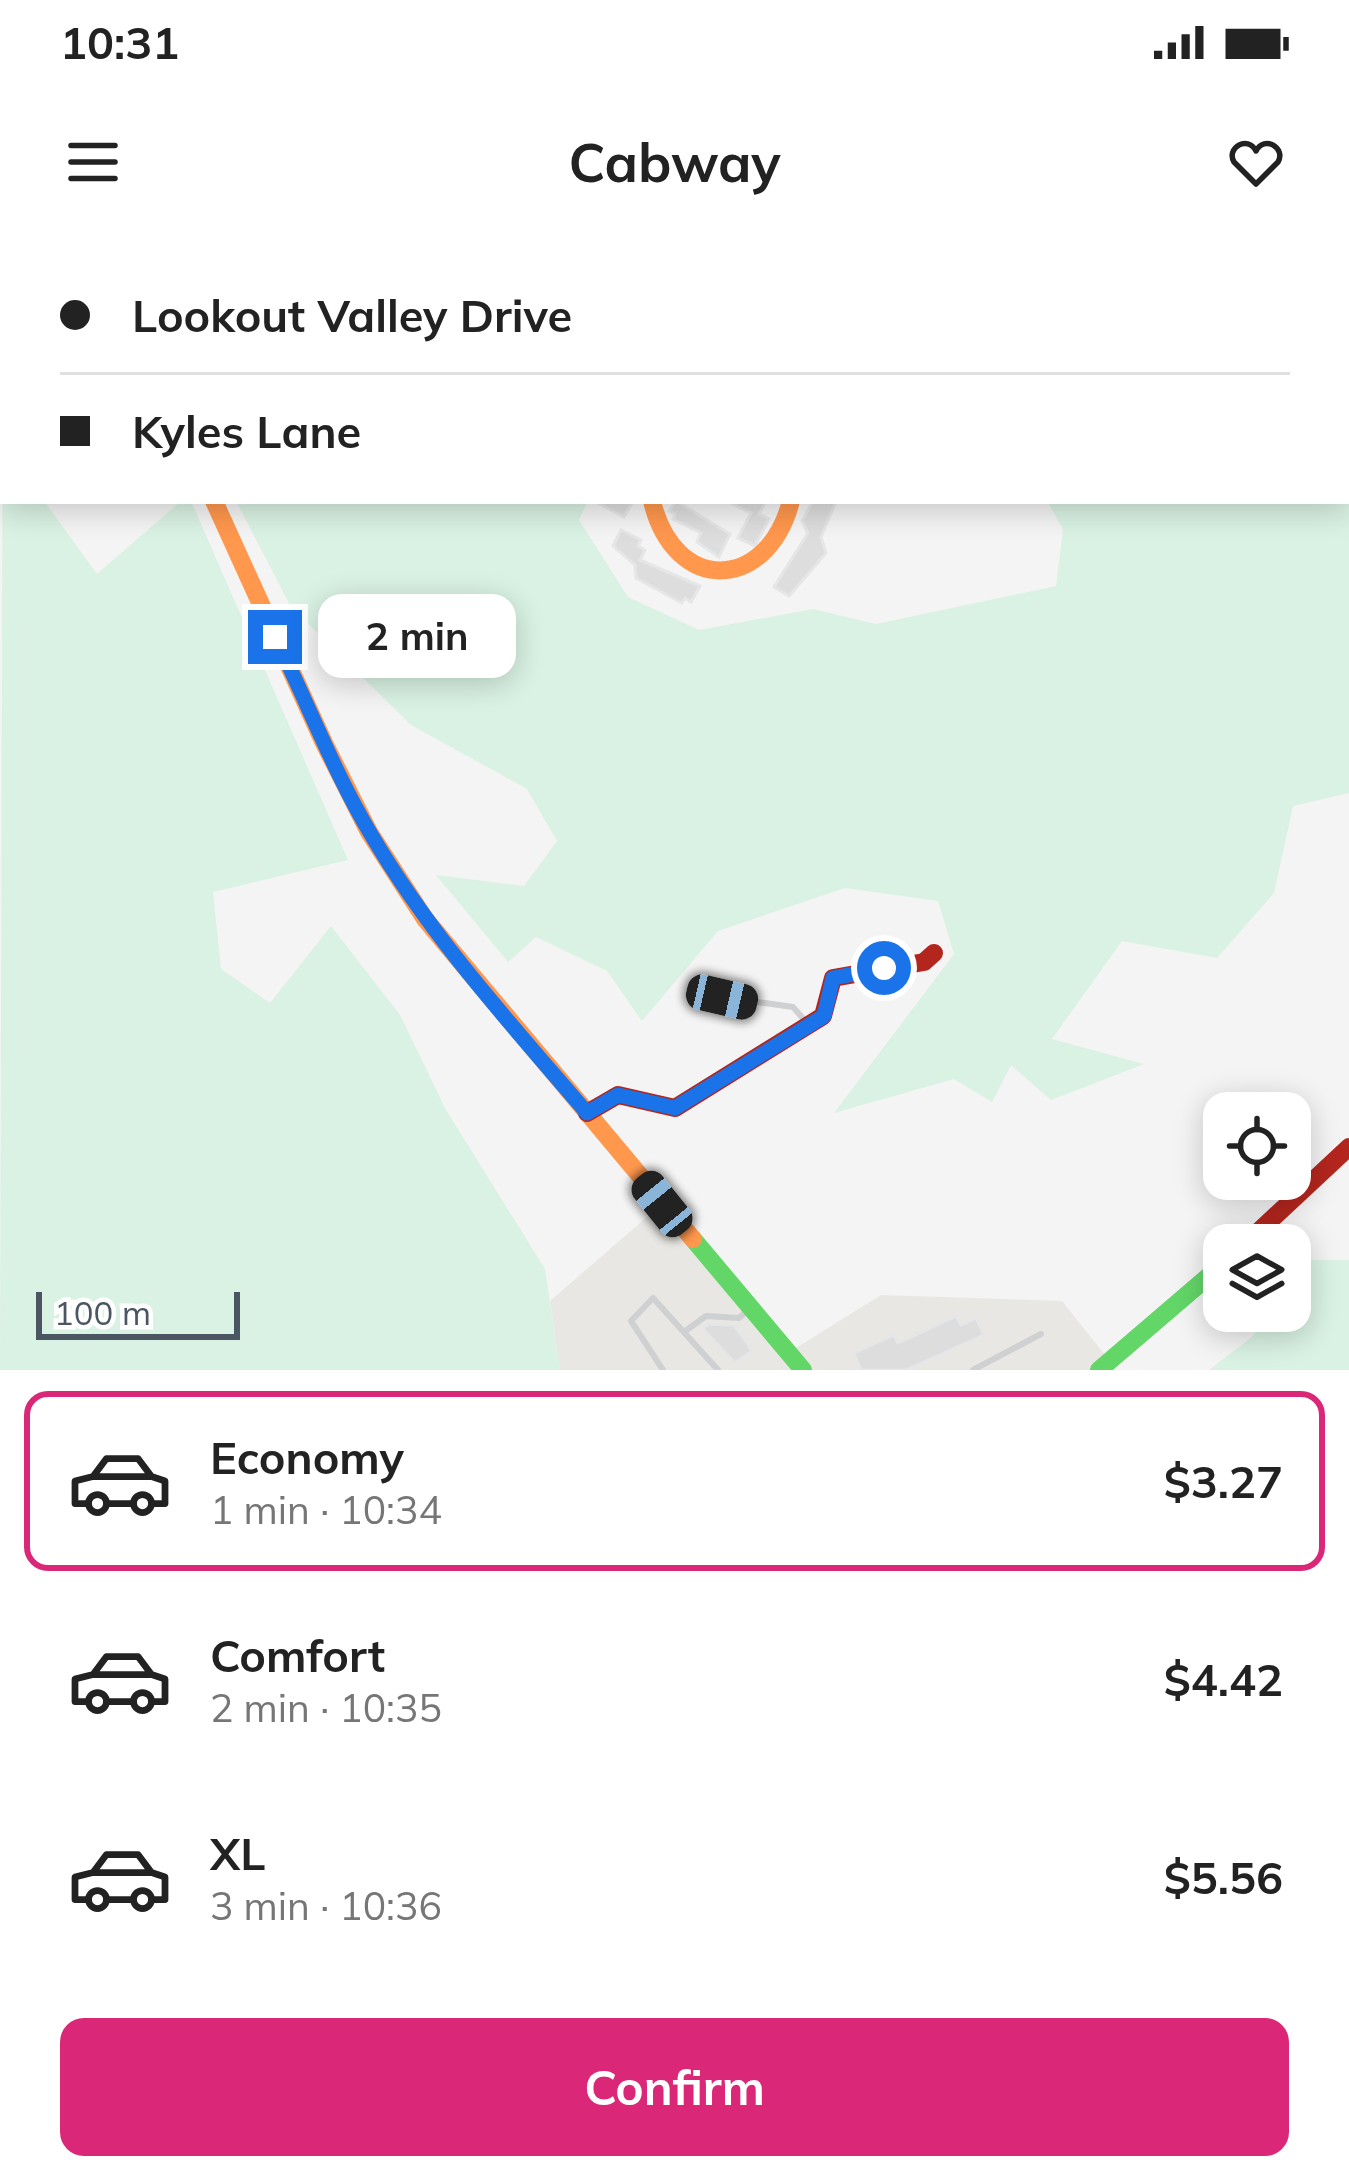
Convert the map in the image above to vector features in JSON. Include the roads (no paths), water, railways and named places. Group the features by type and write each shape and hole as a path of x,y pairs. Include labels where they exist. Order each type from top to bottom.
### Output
{"main road":[{"path":"215,504 369,832 443,943 802,1370"},
{"path":"652,504 655,525 667,542 695,564 726,572 769,558 784,538 790,504"},
{"path":"587,1113 618,1095 675,1108 824,1016 833,978 924,962 934,953"},
{"path":"1267,1224 1349,1148"},
{"path":"1099,1370 1203,1281"}],"lane":[{"path":"722,997 793,1007 809,1025"},
{"path":"663,1370 631,1321 653,1298 718,1370"},
{"path":"684,1332 706,1316 739,1318 750,1308"},
{"path":"973,1370 1041,1334"}]}
